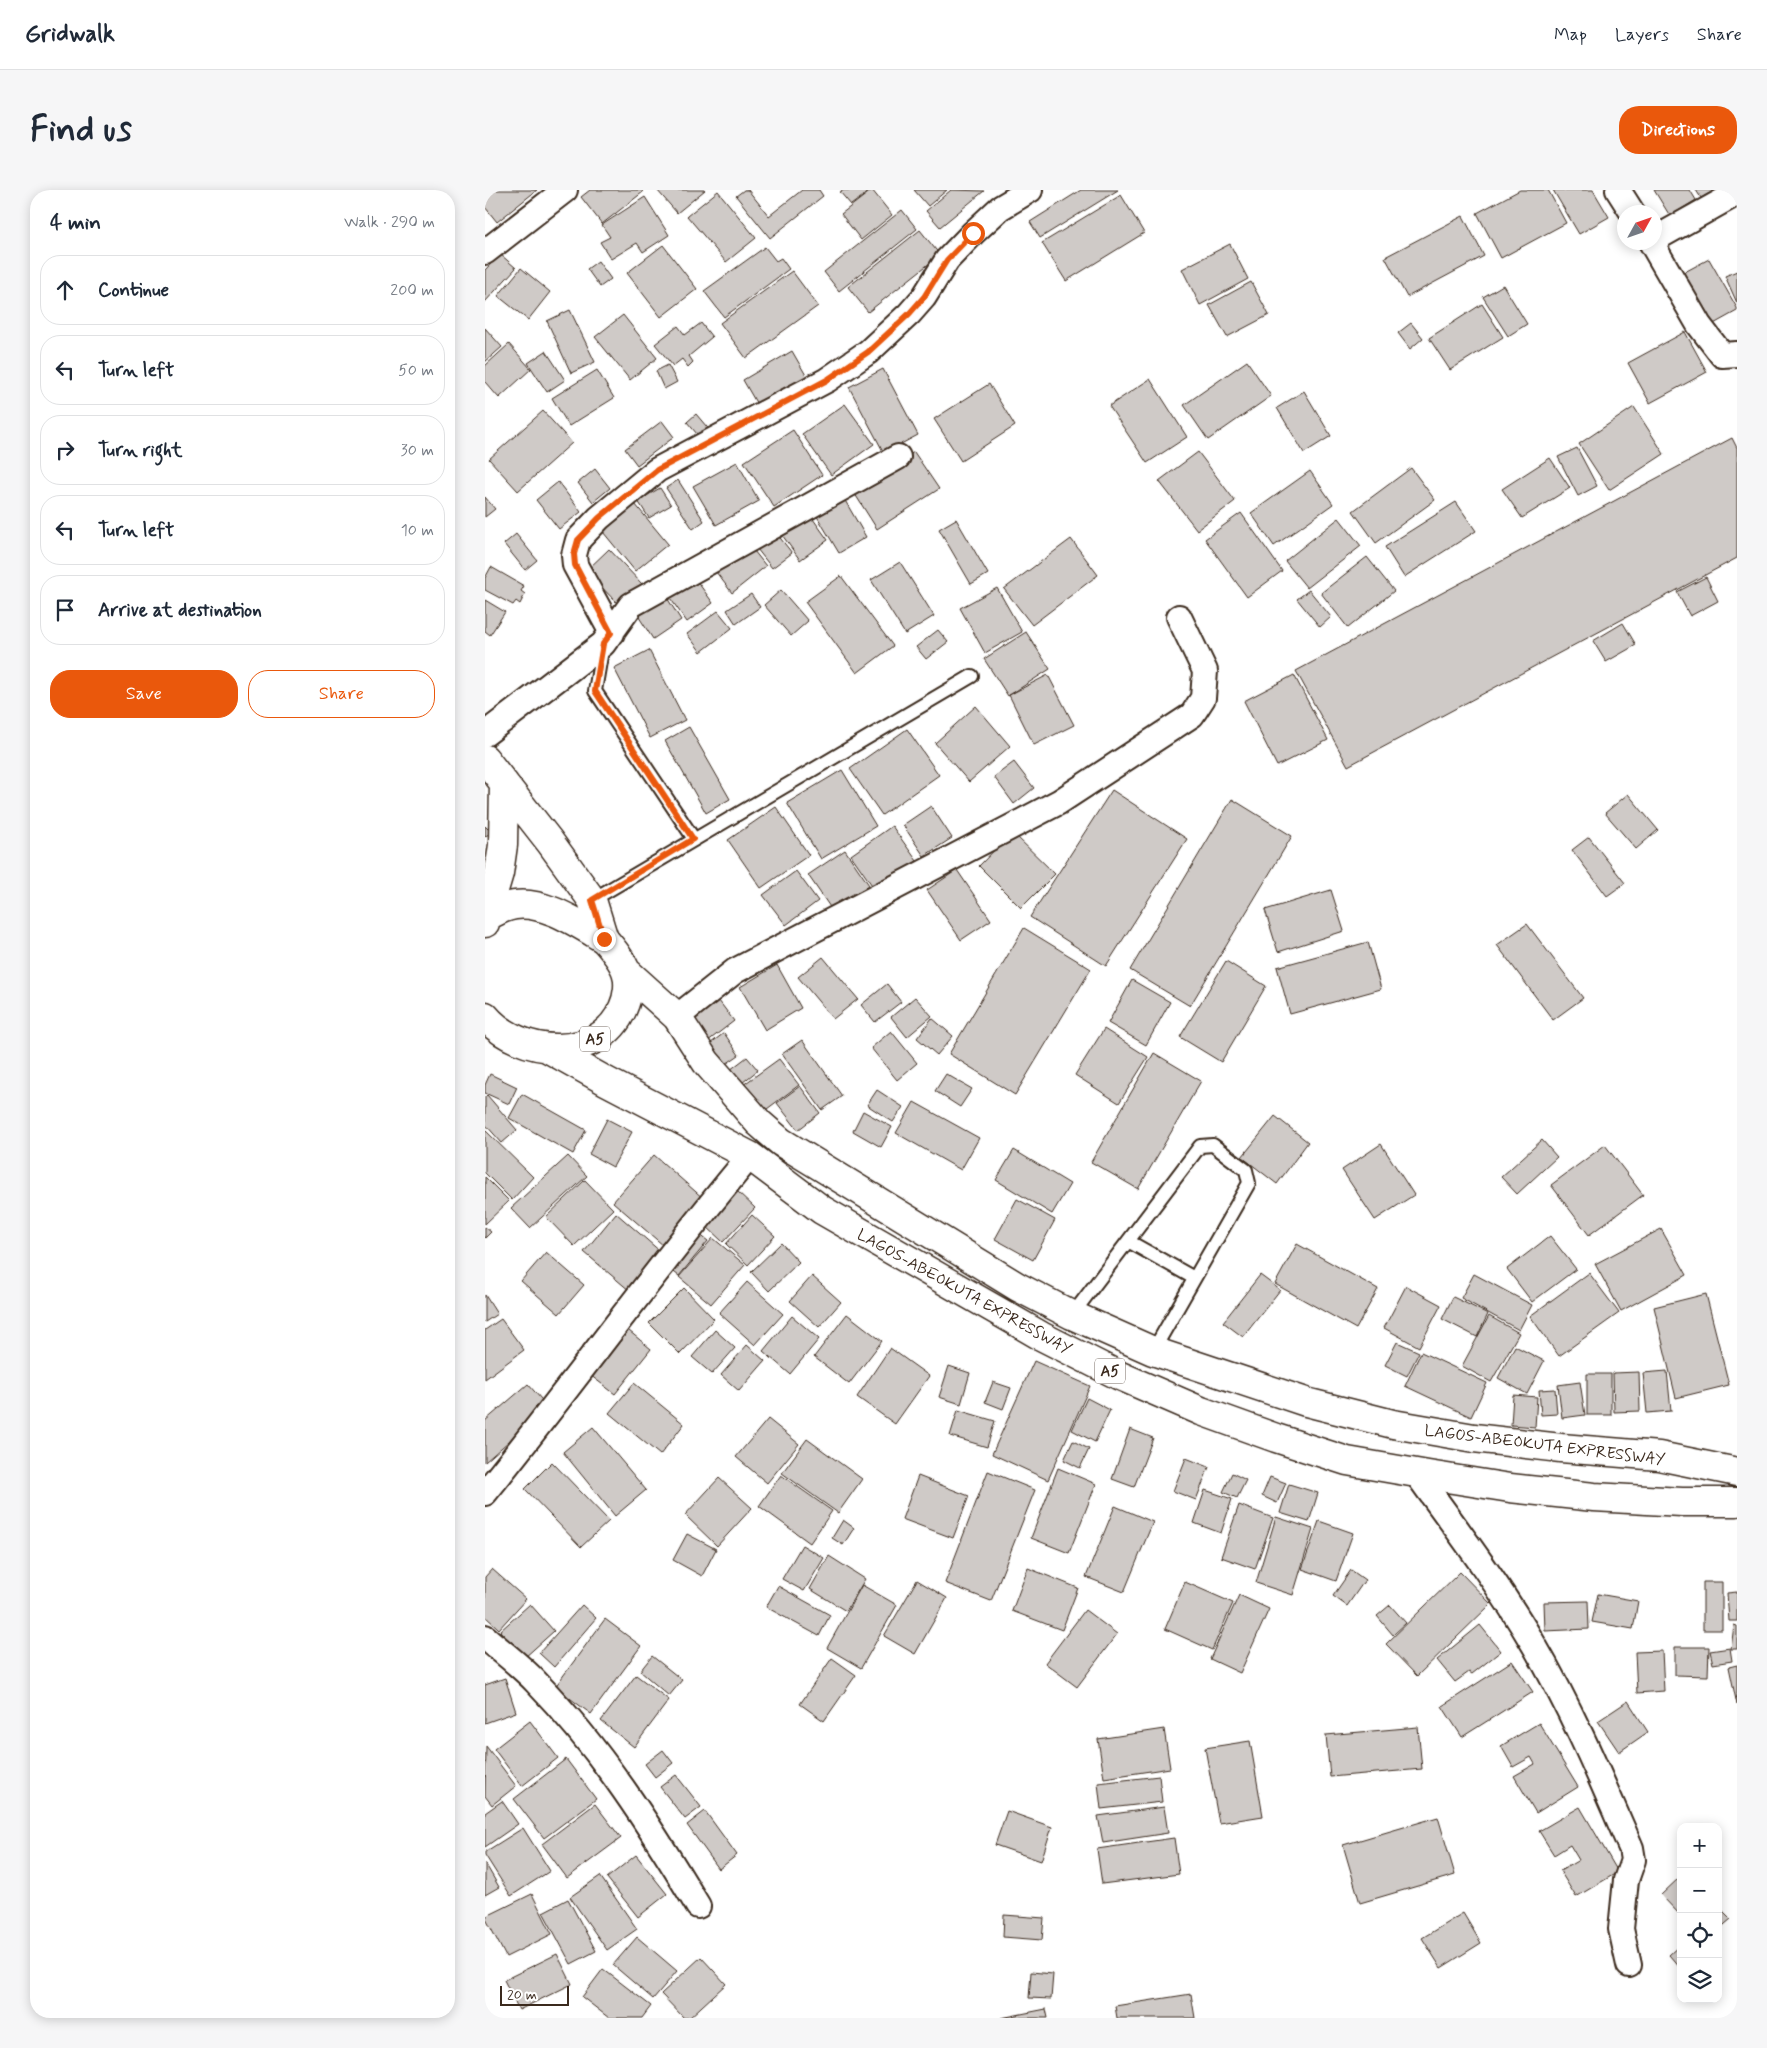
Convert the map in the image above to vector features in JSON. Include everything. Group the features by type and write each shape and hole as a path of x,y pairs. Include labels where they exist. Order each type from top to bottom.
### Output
{"main road":[{"path":"485,759 550,842 592,900 604,939"},
{"path":"485,920 499,873 503,845 504,782"},
{"name":"A5","path":"485,920 508,906 531,905 564,915 604,939 626,971 628,996 618,1020 613,1026 602,1036 578,1046 549,1049 485,1028"},
{"name":"LAGOS-ABEOKUTA EXPRESSWAY","path":"626,971 677,1017 706,1062 759,1123 781,1142 1018,1287 1072,1315 1153,1351 1306,1402 1393,1424 1483,1439 1659,1456 1737,1472"},
{"name":"A5","path":"485,1016 513,1038"},
{"name":"LAGOS-ABEOKUTA EXPRESSWAY","path":"549,1049 750,1156 822,1210 1041,1336 1118,1375 1201,1411 1347,1461 1416,1473 1510,1488 1594,1497 1682,1502 1737,1502"}],"street":[{"path":"486,249 565,190"},
{"path":"607,638 575,565 574,554 578,540 599,518 657,470 827,380 868,352 919,303 947,260 973,233 999,208 1030,190"},
{"path":"1618,190 1628,205"},
{"path":"1662,234 1737,193"},
{"path":"1656,250 1699,324 1722,355 1737,354"},
{"path":"485,734 607,638 631,605 898,457"},
{"path":"677,1017 735,972 1059,802 1192,715 1203,698 1205,670 1179,616"},
{"path":"485,1493 547,1418 661,1264 750,1156"},
{"path":"1416,1473 1480,1561 1534,1645 1579,1728 1594,1762 1631,1848 1633,1860 1626,1880 1621,1929 1629,1965"},
{"path":"485,1637 535,1681 589,1741 651,1827 698,1906"}],"lane":[{"path":"607,638 595,691 693,839"},
{"path":"592,900 972,676"},
{"path":"1072,1315 1200,1146 1213,1145 1246,1170 1249,1183 1153,1351"},
{"path":"1128,1241 1195,1278"}],"building":[{"path":"492,190 537,190 497,222 485,207 485,195"},
{"path":"590,190 641,190 643,192 602,224 581,197"},
{"path":"657,190 705,190 677,213"},
{"path":"744,190 748,190 769,216 802,190 819,190 823,196 770,238 736,196"},
{"path":"844,190 870,191 851,205 840,192"},
{"path":"872,190 892,215 861,240 841,214"},
{"path":"914,190 947,190 928,206"},
{"path":"951,190 984,191 940,227 926,211"},
{"path":"1081,190 1118,190 1040,238 1030,222"},
{"path":"1520,190 1548,190 1566,223 1501,258 1477,213"},
{"path":"1553,190 1593,190 1609,217 1579,234"},
{"path":"1654,190 1690,190 1696,200 1670,216"},
{"path":"1696,190 1715,190 1701,198"},
{"path":"718,191 756,238 726,262 687,216"},
{"path":"1121,195 1144,233 1066,281 1042,243"},
{"path":"645,197 669,235 643,252 637,243 611,259 600,242 610,237 602,225"},
{"path":"902,210 917,229 839,291 824,272"},
{"path":"1463,216 1484,256 1407,297 1385,257"},
{"path":"920,230 940,255 868,312 848,287"},
{"path":"1230,244 1248,279 1200,305 1182,269"},
{"path":"663,245 697,289 661,317 627,273"},
{"path":"765,247 776,261 781,258 789,269 724,317 704,291"},
{"path":"500,254 516,268 485,302 485,270"},
{"path":"1709,259 1737,308 1737,311 1710,326 1681,274"},
{"path":"598,261 611,279 600,287 587,269"},
{"path":"521,268 550,292 528,320 498,296"},
{"path":"792,271 818,306 746,358 720,323"},
{"path":"1737,271 1737,303 1725,276"},
{"path":"1251,282 1269,315 1227,337 1209,305"},
{"path":"1503,285 1527,324 1508,336 1483,297"},
{"path":"1482,304 1503,337 1450,370 1429,338"},
{"path":"570,310 595,362 571,373 547,321"},
{"path":"623,315 657,358 630,380 595,337"},
{"path":"701,323 712,337 689,356 693,362 688,367 682,359 673,366 655,344 678,326 685,335"},
{"path":"1411,323 1423,338 1410,349 1398,333"},
{"path":"485,328 502,347 485,362"},
{"path":"1685,332 1707,372 1650,403 1628,363"},
{"path":"509,344 531,369 499,398 485,382 485,366"},
{"path":"546,351 565,380 547,392 528,363"},
{"path":"792,351 807,377 758,406 743,380"},
{"path":"1247,361 1271,396 1208,440 1184,405"},
{"path":"668,365 677,382 664,389 656,371"},
{"path":"883,369 918,435 884,453 849,387"},
{"path":"597,370 614,398 569,426 552,398"},
{"path":"1150,379 1187,437 1147,463 1109,406"},
{"path":"989,384 1015,426 961,461 934,419"},
{"path":"1304,391 1331,436 1304,453 1277,408"},
{"path":"845,404 874,444 831,475 802,434"},
{"path":"1634,407 1664,454 1609,490 1579,444"},
{"path":"543,411 572,443 518,491 489,459"},
{"path":"696,414 712,433 702,440 687,422"},
{"path":"662,421 674,437 637,465 625,449"},
{"path":"793,430 822,475 774,507 744,462"},
{"path":"1732,438 1737,448 1737,558 1348,766 1296,671"},
{"path":"1577,448 1597,486 1578,496 1558,457"},
{"path":"914,452 939,489 877,529 853,491"},
{"path":"1198,452 1235,501 1197,530 1159,481"},
{"path":"1550,458 1570,488 1522,518 1502,489"},
{"path":"737,462 759,501 716,525 693,486"},
{"path":"1411,468 1435,500 1376,543 1353,511"},
{"path":"595,469 610,488 593,502 578,483"},
{"path":"1310,471 1333,504 1274,546 1251,513"},
{"path":"678,480 704,521 693,529 666,488"},
{"path":"558,482 581,512 559,529 536,500"},
{"path":"660,488 671,505 649,518 638,501"},
{"path":"485,497 495,509 485,517"},
{"path":"843,497 866,537 839,553 815,513"},
{"path":"1456,502 1476,531 1404,577 1385,547"},
{"path":"635,504 668,544 635,571 603,532"},
{"path":"808,512 828,540 800,560 780,532"},
{"path":"1241,513 1282,571 1247,597 1205,539"},
{"path":"1339,518 1361,546 1307,588 1285,561"},
{"path":"956,519 988,574 971,584 939,529"},
{"path":"516,534 537,560 525,570 504,544"},
{"path":"777,534 792,553 772,568 757,549"},
{"path":"1071,539 1098,575 1032,625 1004,589"},
{"path":"750,546 766,566 732,593 716,572"},
{"path":"609,549 642,584 620,606 586,571"},
{"path":"1367,557 1394,591 1348,628 1321,593"},
{"path":"900,562 934,616 905,634 871,580"},
{"path":"491,567 524,586 521,591 525,594 520,604 516,601 513,605 485,590 485,578"},
{"path":"841,576 893,646 857,673 805,602"},
{"path":"694,577 713,603 687,622 668,595"},
{"path":"1706,577 1718,601 1690,616 1677,592"},
{"path":"997,588 1022,632 985,653 960,608"},
{"path":"781,590 808,621 791,636 764,605"},
{"path":"1309,590 1331,617 1320,627 1297,599"},
{"path":"664,593 681,620 653,639 635,611"},
{"path":"751,594 760,607 736,624 727,610"},
{"path":"485,600 505,612 490,635 485,631"},
{"path":"718,611 732,628 701,652 687,634"},
{"path":"1623,623 1636,645 1606,662 1593,641"},
{"path":"938,630 948,642 926,659 916,647"},
{"path":"1026,632 1050,669 1008,696 984,659"},
{"path":"649,650 685,720 650,738 614,668"},
{"path":"1048,675 1074,725 1034,745 1009,695"},
{"path":"1294,675 1328,740 1277,766 1244,701"},
{"path":"976,706 1010,746 969,782 935,743"},
{"path":"689,727 730,799 706,813 665,741"},
{"path":"907,729 939,775 882,815 850,769"},
{"path":"1014,762 1034,788 1014,804 994,777"},
{"path":"842,770 876,826 821,859 787,803"},
{"path":"1112,790 1187,839 1106,966 1030,917"},
{"path":"1628,794 1658,830 1636,849 1605,813"},
{"path":"1232,799 1292,836 1190,1006 1130,970"},
{"path":"931,806 952,838 924,856 903,825"},
{"path":"776,807 809,855 761,888 728,840"},
{"path":"485,826 491,832 485,837"},
{"path":"892,826 917,861 876,891 851,855"},
{"path":"1012,832 1055,874 1021,908 979,866"},
{"path":"1589,837 1625,883 1607,896 1572,850"},
{"path":"845,850 869,885 832,910 808,875"},
{"path":"957,870 991,920 961,940 927,890"},
{"path":"796,871 818,901 786,925 763,895"},
{"path":"1331,890 1344,931 1278,952 1265,910"},
{"path":"1527,924 1583,998 1553,1020 1497,945"},
{"path":"1024,928 1091,969 1015,1095 949,1054"},
{"path":"1368,942 1381,989 1290,1014 1277,967"},
{"path":"823,957 858,999 833,1019 798,977"},
{"path":"1226,961 1266,986 1221,1062 1180,1037"},
{"path":"777,965 801,1008 765,1030 740,987"},
{"path":"1132,980 1170,1002 1146,1045 1108,1023"},
{"path":"887,984 901,1002 875,1022 861,1005"},
{"path":"716,997 734,1021 703,1045 685,1021"},
{"path":"915,997 932,1016 907,1037 891,1017"},
{"path":"932,1018 953,1036 937,1055 917,1038"},
{"path":"1104,1029 1148,1057 1119,1103 1075,1075"},
{"path":"891,1031 917,1063 897,1080 871,1048"},
{"path":"724,1033 739,1055 720,1068 706,1047"},
{"path":"802,1040 842,1096 822,1110 782,1054"},
{"path":"1154,1053 1201,1081 1138,1189 1091,1162"},
{"path":"747,1057 758,1070 737,1087 726,1073"},
{"path":"779,1059 799,1085 763,1112 743,1085"},
{"path":"490,1074 517,1087 509,1104 485,1093 485,1085"},
{"path":"946,1074 972,1089 960,1107 935,1091"},
{"path":"800,1086 820,1113 798,1130 777,1103"},
{"path":"877,1090 903,1107 893,1122 867,1105"},
{"path":"522,1094 586,1130 573,1154 509,1118"},
{"path":"487,1095 517,1130 502,1143 485,1124 485,1097"},
{"path":"914,1102 979,1138 961,1170 896,1133"},
{"path":"863,1111 892,1127 881,1147 853,1131"},
{"path":"1275,1116 1308,1142 1277,1184 1242,1157"},
{"path":"607,1119 632,1132 613,1167 589,1154"},
{"path":"485,1130 533,1177 512,1200 485,1173"},
{"path":"1542,1140 1557,1157 1517,1194 1501,1177"},
{"path":"1381,1144 1414,1195 1375,1220 1342,1170"},
{"path":"1605,1145 1643,1195 1589,1235 1551,1185"},
{"path":"1014,1150 1070,1184 1052,1214 996,1180"},
{"path":"654,1155 704,1199 664,1246 613,1202"},
{"path":"568,1156 587,1176 530,1228 511,1208"},
{"path":"485,1177 509,1201 485,1224"},
{"path":"585,1180 613,1209 574,1246 546,1217"},
{"path":"737,1191 755,1208 723,1242 705,1225"},
{"path":"1017,1199 1055,1220 1033,1260 995,1239"},
{"path":"616,1213 662,1253 630,1291 584,1252"},
{"path":"752,1215 775,1236 748,1265 726,1244"},
{"path":"485,1227 491,1232 485,1238"},
{"path":"1661,1229 1687,1275 1621,1311 1595,1264"},
{"path":"695,1231 708,1241 679,1276 666,1266"},
{"path":"1550,1236 1576,1269 1532,1302 1507,1269"},
{"path":"713,1238 745,1265 711,1304 679,1277"},
{"path":"781,1243 799,1262 769,1291 751,1272"},
{"path":"1297,1244 1378,1289 1356,1329 1275,1284"},
{"path":"546,1252 584,1285 559,1314 521,1281"},
{"path":"1589,1273 1619,1313 1559,1356 1530,1316"},
{"path":"1474,1274 1532,1305 1519,1330 1461,1298"},
{"path":"1260,1275 1280,1290 1243,1337 1223,1322"},
{"path":"812,1276 841,1302 819,1327 790,1301"},
{"path":"747,1282 783,1314 755,1345 719,1313"},
{"path":"1406,1286 1441,1305 1419,1347 1384,1328"},
{"path":"684,1288 714,1319 680,1354 649,1323"},
{"path":"1706,1294 1729,1385 1676,1398 1654,1307"},
{"path":"485,1295 497,1314 485,1322"},
{"path":"1453,1297 1488,1314 1477,1337 1442,1319"},
{"path":"847,1314 882,1341 849,1384 814,1357"},
{"path":"792,1316 819,1339 790,1374 763,1351"},
{"path":"1489,1316 1519,1333 1491,1382 1462,1366"},
{"path":"501,1319 524,1350 485,1379 485,1330"},
{"path":"623,1326 651,1349 615,1394 586,1372"},
{"path":"715,1330 735,1348 712,1374 692,1357"},
{"path":"1397,1342 1419,1352 1407,1376 1385,1365"},
{"path":"747,1345 765,1361 739,1391 721,1375"},
{"path":"1515,1346 1544,1361 1527,1394 1498,1378"},
{"path":"890,1348 929,1376 895,1424 857,1397"},
{"path":"1421,1352 1487,1383 1471,1417 1405,1386"},
{"path":"1034,1361 1090,1386 1048,1480 992,1454"},
{"path":"949,1366 970,1373 961,1404 939,1397"},
{"path":"1667,1371 1671,1411 1647,1413 1643,1373"},
{"path":"1639,1372 1640,1411 1614,1412 1613,1373"},
{"path":"1587,1374 1611,1374 1611,1415 1587,1415"},
{"path":"993,1382 1011,1388 1003,1409 985,1402"},
{"path":"1580,1382 1585,1415 1562,1418 1558,1385"},
{"path":"634,1383 684,1424 660,1455 609,1413"},
{"path":"528,1384 548,1407 485,1462 485,1421"},
{"path":"1555,1389 1557,1414 1541,1415 1539,1390"},
{"path":"1513,1395 1537,1397 1535,1427 1511,1425"},
{"path":"1087,1398 1110,1410 1095,1442 1072,1430"},
{"path":"958,1410 995,1421 987,1447 950,1436"},
{"path":"768,1419 799,1444 767,1483 736,1457"},
{"path":"593,1427 646,1490 615,1516 563,1452"},
{"path":"1130,1429 1153,1438 1134,1487 1112,1479"},
{"path":"807,1439 862,1479 838,1513 782,1473"},
{"path":"1073,1441 1089,1449 1080,1468 1064,1460"},
{"path":"1186,1458 1209,1467 1196,1500 1173,1491"},
{"path":"552,1462 609,1521 581,1547 525,1489"},
{"path":"1058,1468 1096,1484 1069,1553 1031,1538"},
{"path":"988,1471 1035,1490 991,1601 945,1583"},
{"path":"1232,1473 1246,1480 1237,1498 1223,1492"},
{"path":"781,1475 832,1511 810,1543 759,1506"},
{"path":"918,1476 969,1496 953,1538 902,1519"},
{"path":"1270,1477 1286,1483 1277,1503 1262,1496"},
{"path":"719,1478 752,1508 717,1546 685,1515"},
{"path":"1289,1484 1318,1493 1309,1522 1280,1513"},
{"path":"1205,1490 1232,1499 1221,1533 1194,1523"},
{"path":"1239,1505 1273,1518 1255,1569 1221,1557"},
{"path":"1115,1506 1153,1522 1124,1592 1086,1577"},
{"path":"1276,1517 1313,1529 1293,1595 1256,1583"},
{"path":"843,1520 854,1528 843,1545 832,1538"},
{"path":"1319,1521 1353,1533 1336,1581 1302,1569"},
{"path":"687,1534 716,1549 702,1576 673,1560"},
{"path":"802,1545 824,1558 804,1591 782,1579"},
{"path":"829,1556 865,1579 846,1611 810,1589"},
{"path":"1028,1568 1078,1588 1062,1630 1012,1611"},
{"path":"492,1569 526,1599 499,1629 485,1616 485,1577"},
{"path":"1351,1570 1365,1580 1347,1606 1333,1596"},
{"path":"1460,1572 1491,1604 1417,1676 1386,1644"},
{"path":"917,1580 947,1598 915,1654 884,1636"},
{"path":"1185,1582 1233,1603 1212,1650 1165,1629"},
{"path":"1703,1582 1722,1582 1722,1630 1703,1630"},
{"path":"862,1585 897,1605 861,1668 827,1648"},
{"path":"778,1586 830,1615 819,1636 766,1607"},
{"path":"1737,1592 1737,1621 1729,1621 1727,1593"},
{"path":"1598,1594 1638,1601 1633,1629 1592,1622"},
{"path":"1239,1595 1269,1609 1240,1673 1210,1659"},
{"path":"1588,1601 1589,1629 1545,1631 1544,1602"},
{"path":"530,1604 554,1631 524,1658 500,1631"},
{"path":"582,1605 596,1618 554,1667 539,1653"},
{"path":"1390,1605 1406,1623 1393,1635 1377,1616"},
{"path":"1085,1610 1117,1634 1077,1687 1045,1663"},
{"path":"605,1619 641,1646 591,1714 555,1687"},
{"path":"1480,1625 1501,1651 1472,1674 1469,1672 1455,1682 1437,1660"},
{"path":"1734,1625 1737,1626 1737,1649 1731,1649"},
{"path":"1675,1647 1709,1647 1708,1676 1675,1675"},
{"path":"1730,1648 1732,1661 1713,1664 1710,1651"},
{"path":"1662,1651 1664,1691 1637,1693 1635,1652"},
{"path":"652,1656 682,1680 669,1696 640,1671"},
{"path":"832,1658 856,1675 824,1721 800,1704"},
{"path":"1512,1661 1533,1692 1462,1737 1442,1706"},
{"path":"1737,1665 1737,1705 1729,1667"},
{"path":"636,1675 669,1700 634,1747 601,1721"},
{"path":"505,1678 516,1712 485,1723 485,1685"},
{"path":"1628,1701 1648,1732 1619,1752 1598,1721"},
{"path":"530,1721 558,1758 522,1786 494,1749"},
{"path":"1539,1723 1578,1787 1536,1813 1514,1776 1535,1764 1531,1757 1513,1767 1501,1746"},
{"path":"1418,1727 1422,1769 1330,1777 1326,1735"},
{"path":"1164,1729 1170,1768 1104,1778 1098,1739"},
{"path":"1250,1741 1263,1816 1219,1823 1205,1748"},
{"path":"486,1746 516,1786 492,1805 485,1796"},
{"path":"663,1750 673,1763 655,1777 645,1764"},
{"path":"566,1759 596,1799 544,1838 514,1799"},
{"path":"676,1775 701,1807 685,1819 660,1787"},
{"path":"1159,1776 1162,1802 1101,1809 1098,1783"},
{"path":"502,1801 518,1824 485,1847 485,1813"},
{"path":"595,1804 621,1838 567,1878 542,1844"},
{"path":"1164,1807 1168,1833 1103,1843 1098,1816"},
{"path":"1580,1807 1618,1872 1576,1897 1560,1871 1579,1860 1570,1845 1554,1855 1539,1831"},
{"path":"705,1811 737,1855 719,1869 687,1825"},
{"path":"1007,1811 1052,1827 1041,1861 995,1845"},
{"path":"1438,1817 1455,1875 1360,1903 1343,1845"},
{"path":"523,1828 550,1871 511,1896 485,1855 485,1852"},
{"path":"1174,1838 1179,1874 1102,1884 1097,1849"},
{"path":"636,1855 667,1894 638,1917 607,1878"},
{"path":"485,1863 499,1887 485,1895"},
{"path":"600,1876 637,1929 607,1950 570,1897"},
{"path":"1677,1880 1677,1912 1661,1895"},
{"path":"532,1894 552,1934 506,1957 485,1917"},
{"path":"568,1899 596,1951 571,1964 543,1912"},
{"path":"1722,1910 1731,1919 1722,1927"},
{"path":"1463,1913 1481,1943 1441,1968 1422,1938"},
{"path":"1004,1915 1044,1918 1042,1940 1003,1937"},
{"path":"637,1937 677,1971 653,1999 613,1965"},
{"path":"1677,1948 1677,1964 1669,1955"},
{"path":"557,1954 572,1984 519,2010 504,1980"},
{"path":"701,1957 726,1984 689,2018 684,2018 661,1994"},
{"path":"603,1969 651,2006 642,2018 609,2018 582,1997"},
{"path":"1031,1972 1053,1974 1051,1999 1029,1998"},
{"path":"1191,1994 1195,2018 1117,2018 1115,2006"},
{"path":"1046,2009 1048,2018 1001,2018"}],"route":[{"path":"604,939 592,900 693,839 595,691 603,644 611,633 575,565 574,554 578,540 599,518 657,470 827,380 868,352 909,314 924,297 947,260 973,233"}]}
